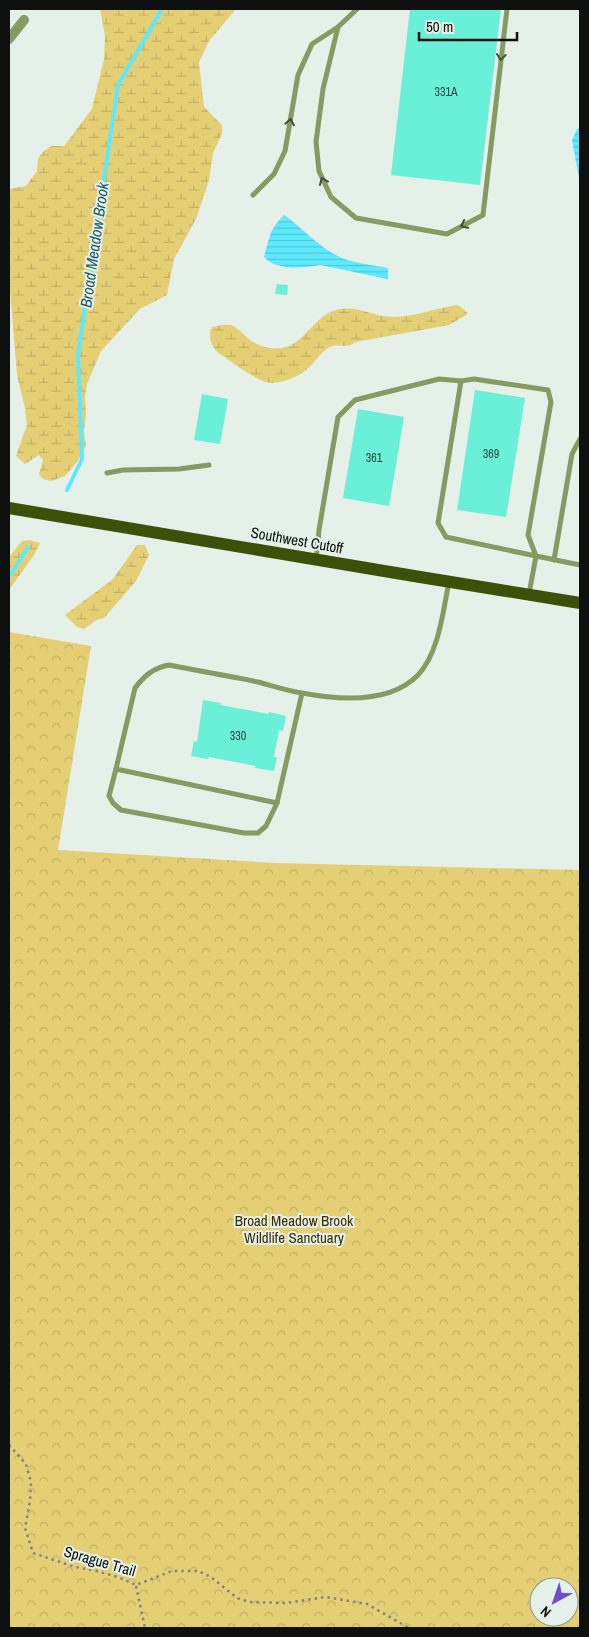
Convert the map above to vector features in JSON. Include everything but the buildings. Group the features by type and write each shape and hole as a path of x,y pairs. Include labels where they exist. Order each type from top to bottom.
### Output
{"main road":[{"name":"Southwest Cutoff","path":"9,508 449,582 580,602"}],"street":[{"path":"9,38 24,20"}],"lane":[{"path":"253,195 274,174 285,151 298,75 312,44 338,27 358,9"},
{"path":"338,27 323,89 316,142 319,171 331,197 356,218 447,234 483,215 507,9"},
{"path":"316,560 319,530 338,417 355,400 439,379 460,381 474,379 548,390 551,402 528,535 536,556 528,594"},
{"path":"460,381 438,523 446,537 580,565"},
{"path":"554,560 572,454 580,439"},
{"path":"107,473 123,470 209,465"},
{"path":"302,693 277,802 266,826 258,832 244,833 121,810 113,804 109,796 135,688 150,672 169,665 302,693 335,698 369,697 386,693 402,686 418,675 430,658 440,628 449,582"},
{"path":"116,770 277,802"}],"path":[{"name":"Sprague Trail","path":"9,1445 26,1464 31,1482 25,1528 33,1553 75,1567 118,1577 136,1585 172,1571 198,1571 211,1577 237,1598 249,1602 286,1603 326,1597 367,1604 409,1628"},
{"path":"136,1585 145,1628"}],"green space":[{"path":"100,9 236,9 209,41 199,62 204,107 222,125 222,134 213,153 209,180 196,219 174,259 167,295 140,309 101,351 87,384 84,431 86,446 77,462 65,476 51,481 43,479 39,474 43,460 39,455 25,464 16,456 27,425 17,375 9,288 9,189 26,186 37,171 38,158 43,152 51,146 64,146 92,109 104,59 105,36"},
{"path":"457,305 468,314 449,325 348,345 331,346 302,373 276,383 261,380 217,352 210,338 212,327 231,325 256,344 270,348 281,348 289,346 302,338 326,315 341,309 356,309 393,317 409,316"},
{"path":"30,540 40,543 34,555 9,590 9,557 22,541"},
{"path":"137,545 145,545 149,555 136,581 105,617 84,629 77,627 65,615 113,579"},
{"name":"Broad Meadow Brook Wildlife Sanctuary","path":"9,632 91,646 58,850 275,863 580,870 580,1628 9,1628"}],"water":[{"path":"580,128 580,184 572,140 577,129"},
{"path":"284,215 330,252 356,262 388,268 388,279 320,265 290,267 276,265 269,261 264,257 269,239 275,225"}],"waterway":[{"name":"Broad Meadow Brook","path":"67,490 82,459 78,355 118,85 162,9"},
{"name":"Broad Meadow Brook","path":"9,577 28,547"}]}
